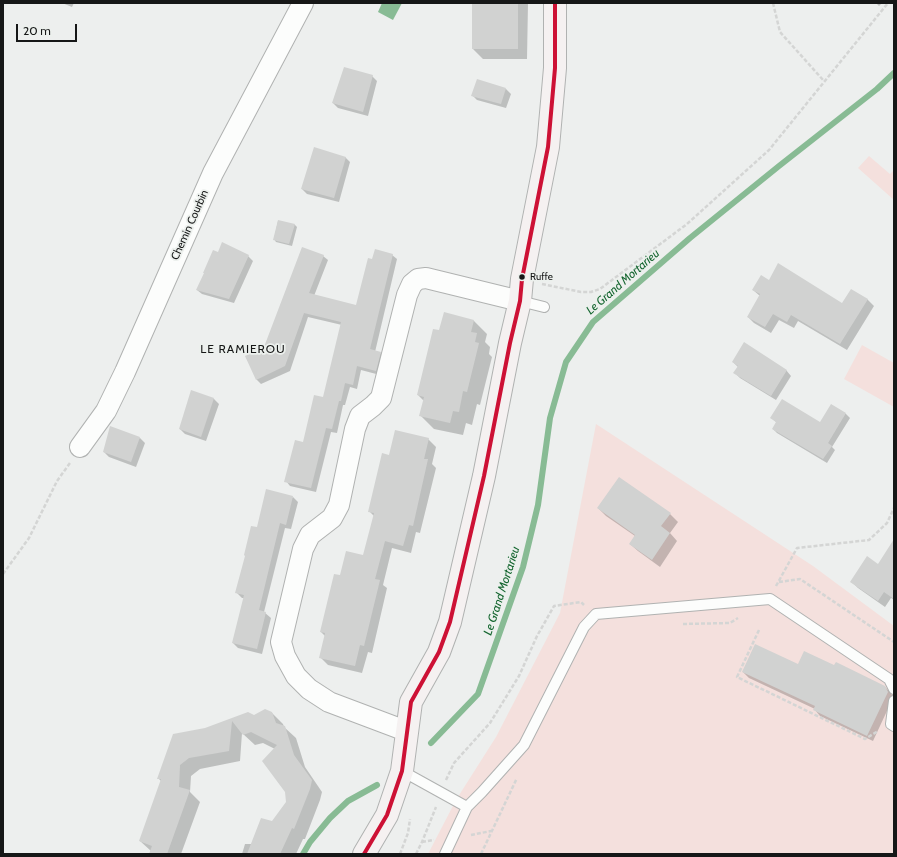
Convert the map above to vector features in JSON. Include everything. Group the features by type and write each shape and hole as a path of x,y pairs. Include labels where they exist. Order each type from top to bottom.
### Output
{"main road":[{"path":"364,854 387,815 402,770 411,702 439,652 453,610 486,469 510,343 520,301 522,279 548,147 555,68 555,3"}],"street":[{"name":"Chemin Courbin","path":"80,448 106,410 125,372 213,173 303,3"},
{"path":"406,731 329,702 308,689 296,676 285,656 281,642 303,549 310,536 332,518 339,505 355,429 360,416 381,398 407,295 412,284 418,279 426,278 520,301"}],"lane":[{"path":"520,301 544,307"},
{"path":"445,854 467,807 524,745 584,626 596,614 770,599 889,679 894,689"},
{"path":"892,725 894,701"},
{"path":"402,770 467,807"}],"path":[{"path":"773,3 780,32 824,81"},
{"path":"540,283 581,292 591,292 600,289 687,224 769,150 888,3"},
{"path":"3,574 29,538 57,481 80,448"},
{"path":"770,599 797,548 869,540 887,523 894,508"},
{"path":"778,582 800,579 894,642"},
{"path":"416,854 454,763 490,723 519,676 537,636 554,606 581,602 596,614"},
{"path":"677,624 730,623 743,615"},
{"path":"759,630 737,677 865,739 892,725"},
{"path":"481,854 519,773"}],"shaded area":[{"path":"382,3 402,3 393,20 378,12"},
{"path":"869,156 890,174 894,170 894,200 858,168"},
{"path":"862,345 894,363 894,407 844,379"},
{"path":"596,424 813,566 894,626 894,854 428,854 456,800 496,737 560,613"}],"building":[{"path":"472,3 518,3 518,49 472,49"},
{"path":"344,67 373,75 363,112 332,103"},
{"path":"477,79 506,88 501,104 471,96"},
{"path":"314,147 346,157 334,198 301,189"},
{"path":"278,220 295,224 289,244 273,240"},
{"path":"222,242 249,255 229,299 196,290 213,250 218,252"},
{"path":"302,247 324,255 309,293 356,305 368,258 372,259 375,249 393,254 370,349 381,352 376,371 357,366 353,385 345,383 332,429 326,428 311,488 284,482 295,440 303,442 314,395 323,397 341,322 304,313 285,366 256,380 245,356 264,347"},
{"path":"778,263 842,303 851,289 868,299 840,344 791,315 787,322 773,314 765,327 747,317 760,294 752,290 761,275 769,280"},
{"path":"444,312 474,320 471,332 477,333 475,342 479,343 467,392 463,391 459,412 453,411 450,423 419,416 424,397 417,395 433,329 439,330"},
{"path":"744,342 787,370 771,396 733,373 738,366 732,362"},
{"path":"191,390 214,398 201,437 179,429"},
{"path":"782,399 820,422 831,404 846,413 828,443 832,446 823,459 772,429 776,422 770,418"},
{"path":"110,426 140,437 131,462 103,452"},
{"path":"395,430 429,438 424,459 428,459 413,526 409,525 403,546 385,541 375,579 380,580 364,646 360,645 355,666 319,658 325,633 320,632 334,574 340,575 346,551 363,555 374,513 368,512 382,453 389,455"},
{"path":"619,477 671,513 661,526 670,533 652,560 629,544 635,535 597,508"},
{"path":"266,489 293,496 286,525 280,523 259,610 266,612 257,649 232,643 244,595 235,593 251,526 257,527"},
{"path":"894,539 894,599 884,592 878,601 850,582 867,556 878,564"},
{"path":"755,644 798,664 804,651 834,665 836,662 885,686 888,692 867,736 813,710 815,706 742,672"},
{"path":"265,709 272,712 276,723 285,726 294,755 312,780 310,789 294,829 292,828 280,854 247,854 261,818 272,821 286,802 285,792 262,761 277,745 251,732 243,735 232,721 229,751 189,758 180,765 179,787 190,790 167,854 149,854 152,846 139,841 161,779 157,779 173,734 205,728 248,712 254,715"}],"waterway":[{"name":"Le Grand Mortarieu","path":"431,743 478,694 523,567 538,505 550,418 566,362 593,322 690,238 877,89 894,73"},
{"name":"Le Grand Mortarieu","path":"303,854 310,842 330,818 348,801 377,785"}],"transit line":[{"path":"364,854 387,815 402,771 411,702 439,652 450,622 484,476 510,343 520,301 522,279 548,147 555,68 555,3"}],"place":[{"name":"Ruffe","path":"522,277"}],"district":[{"name":"LE RAMIEROU","path":"243,349"}]}
